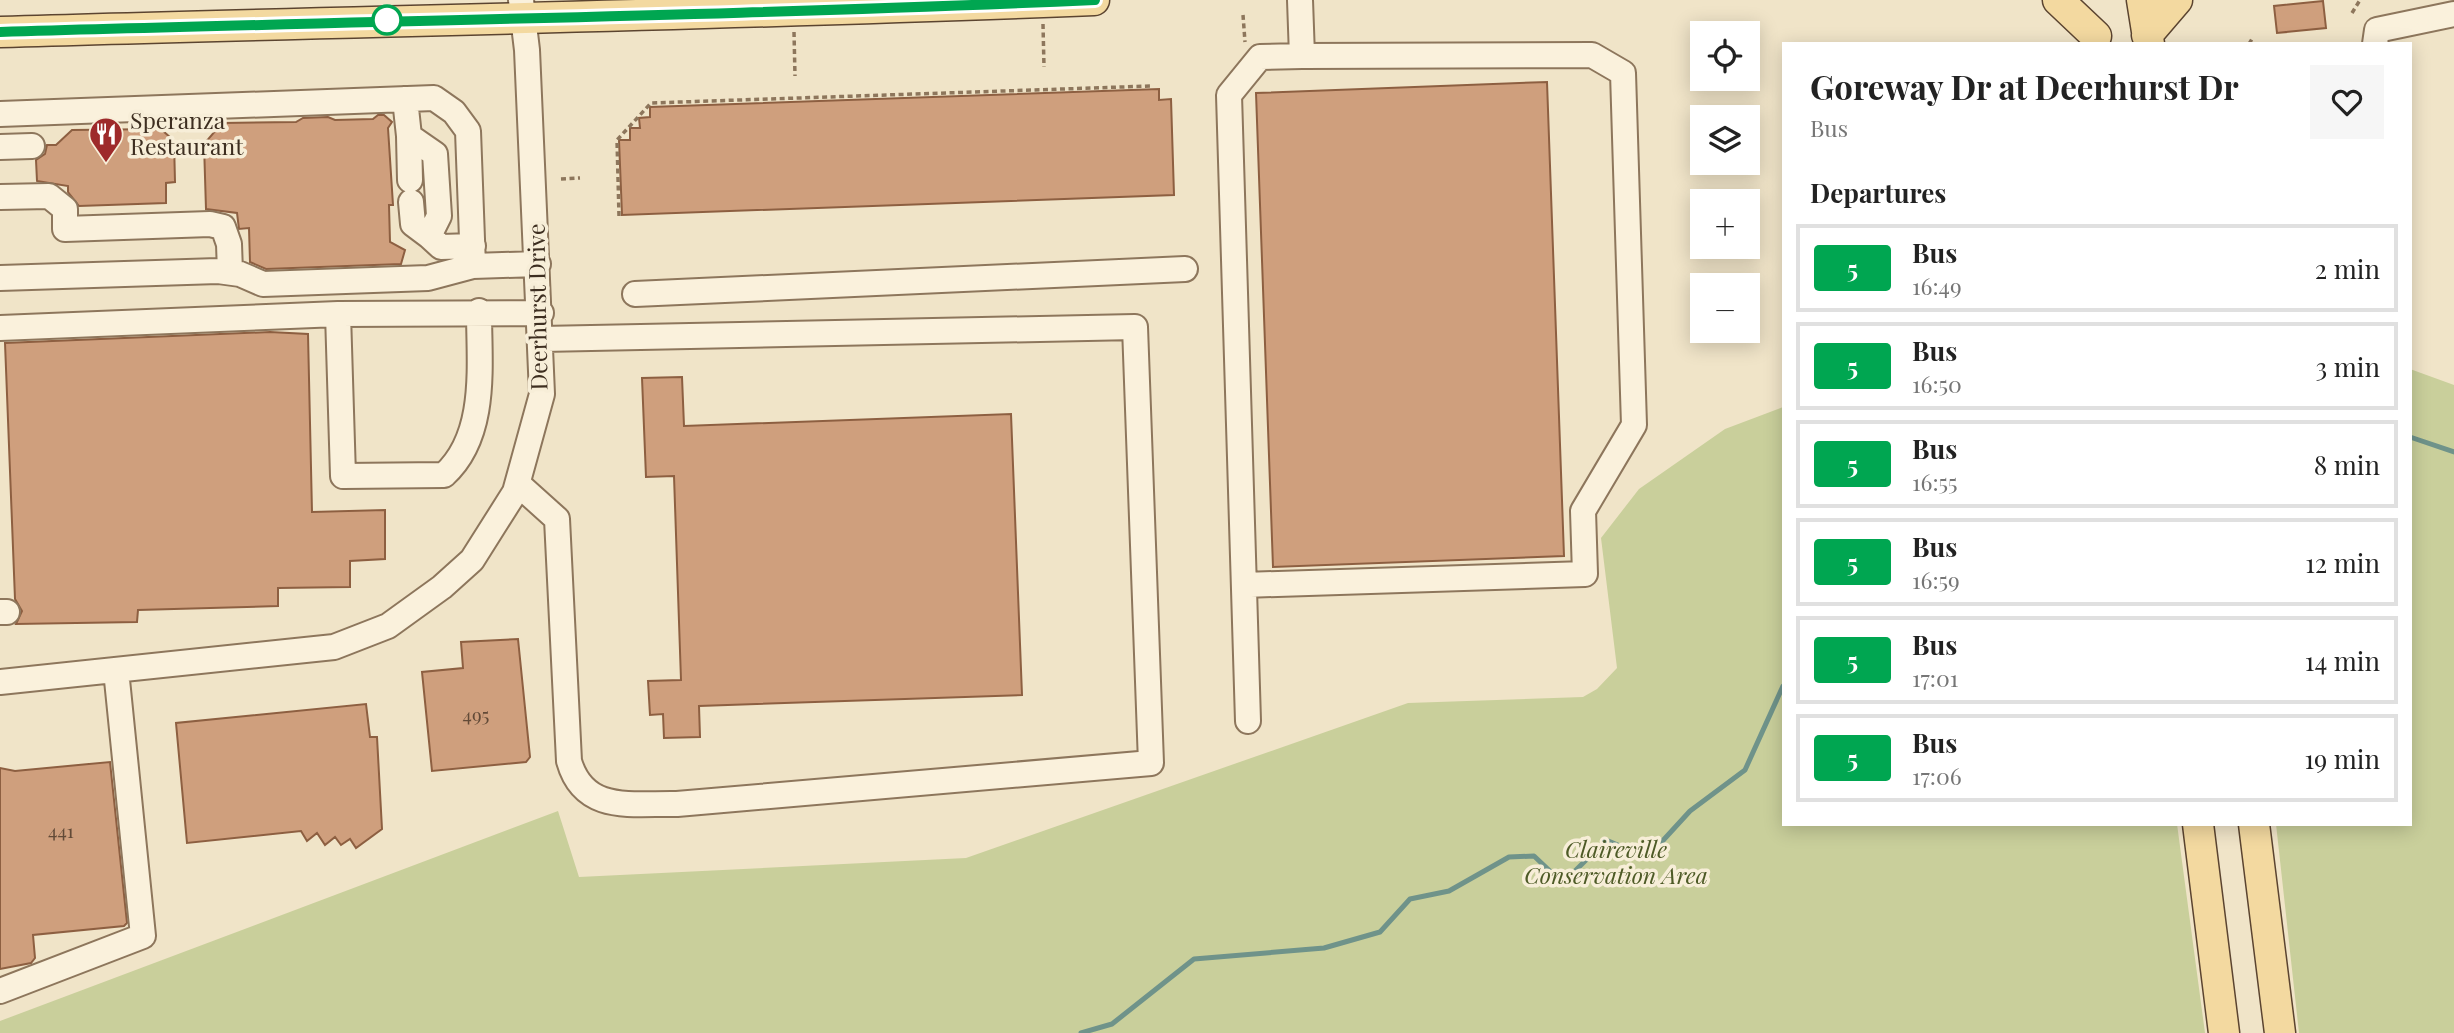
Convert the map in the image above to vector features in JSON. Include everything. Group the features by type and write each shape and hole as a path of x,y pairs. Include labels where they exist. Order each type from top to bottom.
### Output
{"main road":[{"path":"0,32 523,8 773,13 1094,0"},
{"path":"2058,0 2097,40"},
{"path":"2092,0 2097,40"},
{"path":"2142,0 2148,39"},
{"path":"2148,39 2177,0"},
{"path":"2198,826 2224,1033"},
{"path":"2254,826 2280,1033"}],"street":[{"path":"1300,0 1302,56"},
{"name":"Deerhurst Drive","path":"0,682 334,647 388,626 442,587 472,560 490,536 518,484 542,394 541,313 523,8"},
{"path":"2375,42 2377,30 2454,14"},
{"path":"1244,585 1585,574 1583,511 1634,425 1623,73 1592,55 1260,57 1228,95 1248,721"},
{"path":"0,114 434,98 454,112 468,131 473,256"},
{"path":"405,99 413,224 441,247 473,256 538,264"},
{"path":"409,136 435,154 439,216 429,236"},
{"path":"0,147 32,146"},
{"path":"0,197 49,196 65,209 65,229 210,224 223,228 229,244 230,272"},
{"path":"0,278 230,272 263,284 277,284 428,278 473,256"},
{"path":"635,294 1185,269"},
{"path":"0,328 338,314 479,311 541,313"},
{"path":"338,314 343,476 444,475 455,465 476,415 480,385 479,311"},
{"path":"518,484 557,520 568,744 574,778 589,794 608,803 677,804 1151,762 1135,327 542,339"},
{"path":"0,991 143,936 116,670"}],"path":[{"path":"2352,13 2360,0"},
{"path":"1243,15 1245,47"},
{"path":"1043,22 1044,67"},
{"path":"794,32 796,76"},
{"path":"2250,42 2252,38"},
{"path":"619,216 617,140 651,103 1152,86"},
{"path":"561,179 580,178"}],"green space":[{"path":"2412,370 2454,385 2454,1033 2299,1033 2276,826 2412,826"},
{"name":"Claireville Conservation Area","path":"1782,407 1782,826 2177,826 2205,1033 0,1033 0,1021 558,811 579,877 966,858 1408,703 1583,697 1597,689 1617,668 1601,538 1639,489 1725,429"}],"building":[{"path":"2323,1 2326,28 2277,33 2274,6"},
{"path":"1547,82 1564,556 1273,567 1256,93"},
{"path":"1159,89 1159,100 1171,99 1174,195 622,215 619,140 630,140 630,128 640,128 639,118 650,117 650,107"},
{"path":"384,115 392,122 388,128 393,205 389,205 390,242 405,250 401,264 266,269 250,262 249,228 239,229 237,213 206,209 204,144 222,123 296,122 303,118 328,117 335,120 373,119"},
{"name":"Speranza Restaurant","path":"161,129 174,141 175,182 166,183 166,203 79,206 68,192 68,186 37,181 36,160 45,154 47,145 56,145 72,130"},
{"path":"270,332 308,334 312,512 385,510 385,559 350,561 350,587 278,588 278,606 138,610 137,622 16,624 22,611 15,599 5,343"},
{"path":"682,377 684,426 1011,414 1022,695 699,706 700,737 664,738 663,714 650,715 648,681 681,680 674,476 646,477 642,378"},
{"path":"518,639 530,757 526,762 432,771 422,672 463,668 461,642"},
{"path":"366,704 370,737 377,737 382,829 356,848 350,839 341,845 335,837 325,845 317,833 307,841 301,831 187,843 176,723"},
{"path":"110,762 127,923 124,926 33,935 35,958 31,963 0,969 0,768 15,771"}],"waterway":[{"path":"2412,438 2454,452"},
{"path":"1081,1033 1112,1024 1194,959 1324,948 1380,932 1410,899 1449,891 1509,857 1534,856 1552,873 1568,878 1606,840 1634,852 1657,847 1690,811 1745,770 1782,688"}],"bus line":[{"name":"5","path":"0,32 539,16 773,13 1095,0"}],"place":[{"name":"Speranza Restaurant","path":"106,164"}]}
